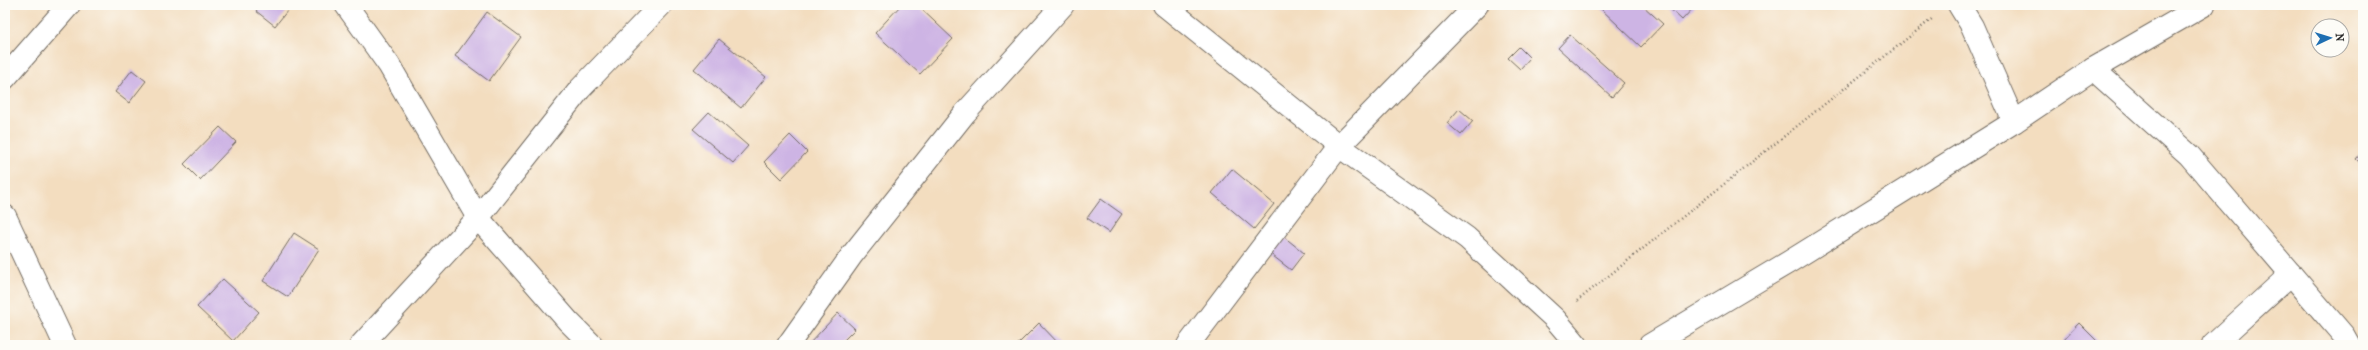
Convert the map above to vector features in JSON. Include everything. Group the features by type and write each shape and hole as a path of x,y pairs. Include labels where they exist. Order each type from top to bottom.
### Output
{"street":[{"path":"5,78 69,5"},
{"path":"346,5 389,65 478,218 568,321 592,345"},
{"path":"361,345 478,218 580,89 661,5"},
{"path":"788,345 852,255 960,119 1063,5"},
{"path":"1164,5 1339,146 1467,238 1555,319 1577,345"},
{"path":"1188,345 1339,146 1477,5"},
{"path":"1959,5 1972,26 2014,122"},
{"path":"1650,345 1789,262 2014,122 2093,69 2204,5"},
{"path":"2093,69 2190,155 2344,336 2349,345"},
{"path":"5,216 65,345"},
{"path":"2213,345 2291,274"}],"path":[{"path":"1555,319 1937,15"}],"building":[{"path":"261,5 292,5 275,26 256,11"},
{"path":"901,5 917,5 953,39 920,74 875,33"},
{"path":"1603,5 1642,5 1663,24 1641,47 1600,8"},
{"path":"1666,5 1696,5 1682,20"},
{"path":"487,12 521,37 489,81 455,56"},
{"path":"1570,35 1624,83 1612,97 1558,48"},
{"path":"719,39 766,77 741,108 694,69"},
{"path":"1519,47 1530,58 1520,69 1508,58"},
{"path":"132,70 146,81 129,103 115,92"},
{"path":"1459,109 1473,121 1461,135 1447,123"},
{"path":"709,112 748,146 733,163 693,129"},
{"path":"220,127 236,142 200,180 184,164"},
{"path":"790,135 807,152 781,179 764,162"},
{"path":"2363,151 2363,166 2356,159"},
{"path":"1232,169 1274,204 1254,229 1212,193"},
{"path":"1101,199 1122,214 1109,233 1087,218"},
{"path":"1278,232 1304,253 1291,270 1264,249"},
{"path":"294,233 319,249 288,297 263,281"},
{"path":"223,279 259,312 233,341 197,307"},
{"path":"838,313 855,329 839,345 808,345"},
{"path":"1039,323 1060,345 1017,345"},
{"path":"2079,323 2097,341 2094,345 2066,345 2062,341"}]}
